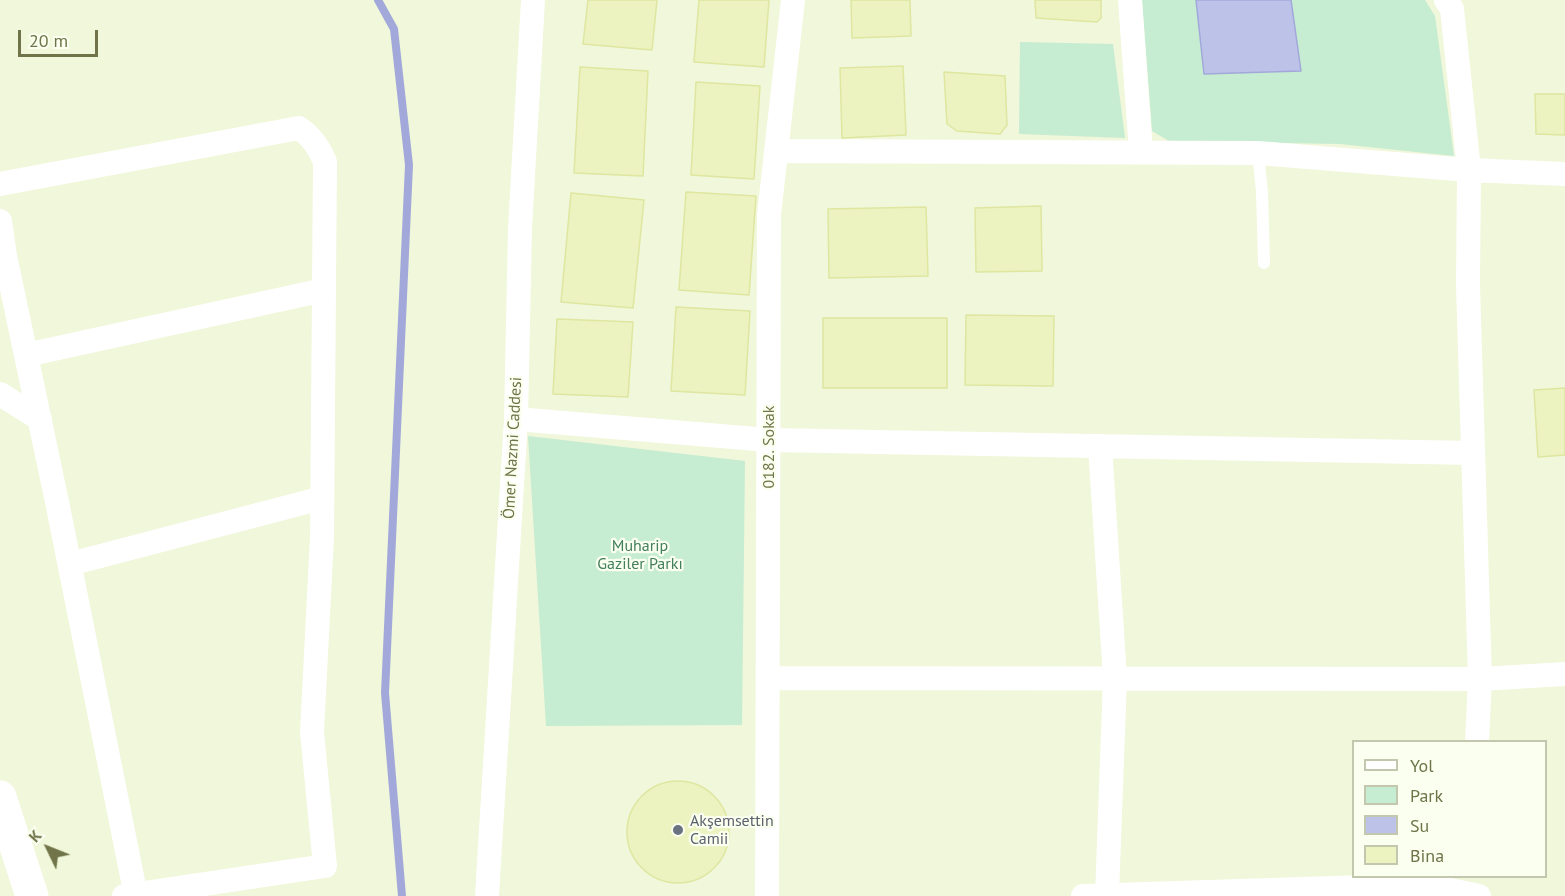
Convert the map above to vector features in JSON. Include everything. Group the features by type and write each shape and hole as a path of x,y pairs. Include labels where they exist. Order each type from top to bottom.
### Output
{"street":[{"name":"Ömer Nazmi Caddesi","path":"487,896 516,419 520,228 533,0"},
{"name":"0182. Sokak","path":"767,896 769,215 793,0"},
{"path":"1130,0 1142,152"},
{"path":"1454,3 1469,170 1468,285 1480,679 1477,740"},
{"path":"0,184 299,128 310,136 320,149 326,162 322,498 312,732 325,866 132,895 70,564 0,221"},
{"path":"776,151 1258,153 1469,170 1565,174"},
{"path":"26,354 324,290"},
{"path":"0,394 40,419"},
{"path":"516,419 768,440 1473,453"},
{"path":"1100,446 1115,678 1107,895"},
{"path":"70,564 322,498"},
{"path":"768,678 1480,679 1565,674"},
{"path":"0,797 32,896"},
{"path":"1083,896 1426,885 1471,891"}],"lane":[{"path":"1258,153 1262,192 1264,263"}],"shaded area":[{"path":"0,0 1565,0 1565,896 0,896"}],"green space":[{"path":"1142,0 1425,0 1435,16 1454,156 1340,144 1169,141 1152,131"},
{"path":"1020,42 1113,44 1125,138 1019,134"},
{"name":"Muharip Gaziler Parkı","path":"528,436 745,461 742,725 546,726"}],"water":[{"path":"1196,0 1291,0 1301,71 1204,74"}],"building":[{"path":"588,0 657,0 652,50 583,44"},
{"path":"699,0 769,0 764,67 694,62"},
{"path":"851,0 910,0 911,36 852,38"},
{"path":"1035,0 1101,0 1101,18 1097,22 1036,18"},
{"path":"903,66 906,135 842,138 840,68"},
{"path":"580,67 648,71 643,176 574,173"},
{"path":"944,72 1005,76 1007,125 1000,134 957,131 947,124"},
{"path":"696,82 760,86 754,179 691,175"},
{"path":"1535,94 1565,94 1565,135 1536,134"},
{"path":"686,192 756,196 749,295 679,290"},
{"path":"571,193 644,200 633,308 561,302"},
{"path":"1041,206 1042,271 976,272 975,208"},
{"path":"926,207 928,276 829,278 828,209"},
{"path":"676,307 750,311 745,395 671,391"},
{"path":"966,315 1054,316 1053,386 965,385"},
{"path":"823,318 947,318 947,388 823,388"},
{"path":"557,319 633,322 628,397 553,394"},
{"path":"1565,388 1565,455 1538,457 1534,390"},
{"name":"Akşemsettin Camii","path":"678,781 697,785 714,796 725,813 729,832 725,851 714,868 697,879 678,883 659,879 642,868 631,851 627,832 631,813 642,796 659,785"}],"waterway":[{"path":"378,0 394,29 409,165 385,693 402,896"}],"place":[{"name":"Akşemsettin Camii","path":"678,830"}]}
